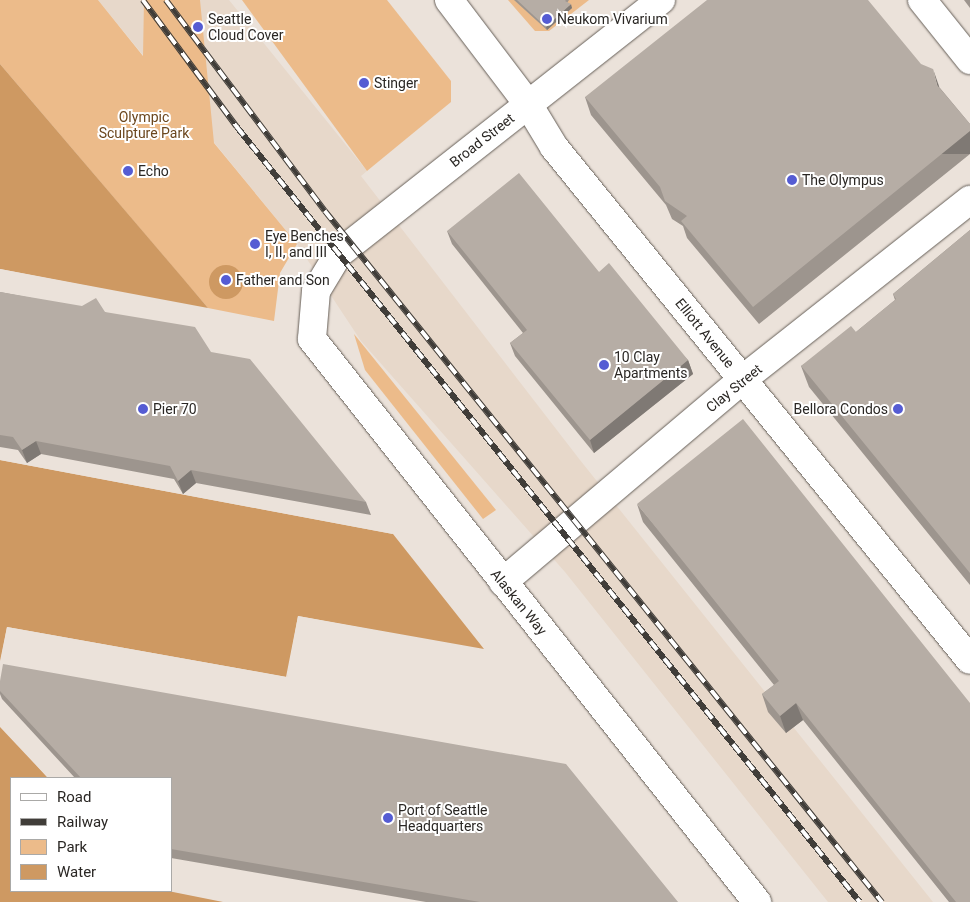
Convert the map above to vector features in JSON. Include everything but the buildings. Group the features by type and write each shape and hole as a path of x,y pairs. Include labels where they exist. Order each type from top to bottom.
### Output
{"main road":[{"name":"Elliott Avenue","path":"449,0 528,104 554,147 969,655"},
{"name":"Broad Street","path":"316,291 339,253 661,0"},
{"path":"922,0 970,60"},
{"name":"Clay Street","path":"503,582 743,379 970,200"},
{"name":"Alaskan Way","path":"316,291 311,314 316,346 757,902"}],"shaded area":[{"path":"98,0 229,0 367,171 361,176 580,460 933,902 828,902 565,572 361,341 297,244"}],"green space":[{"name":"Olympic Sculpture Park","path":"0,0 98,0 143,56 144,0 200,0 214,143 297,244 280,273 274,321 208,308 0,64"},
{"path":"242,0 387,0 451,81 451,102 367,171"},
{"name":"Neukom Vivarium","path":"508,0 589,0 549,31 535,31"},
{"path":"354,334 496,510 483,519 365,370"}],"water":[{"path":"0,64 181,276 208,308 0,269"},
{"path":"226,265 238,270 243,282 238,294 226,299 214,294 209,282 214,270"},
{"path":"0,460 393,534 484,649 298,616 287,677 7,627 0,661"},
{"path":"0,727 47,777 10,777 10,892 172,892 223,902 0,902"}],"pier":[{"path":"0,269 208,309 208,311 0,271"},
{"path":"0,457 390,531 393,534 0,460"},
{"path":"298,616 486,651 300,619 287,679 9,629 0,664 7,627 286,677"},
{"path":"0,724 49,777 47,777"}],"railway":[{"path":"143,0 237,127 860,902"},
{"path":"166,0 325,211 882,902"}],"place":[{"name":"Neukom Vivarium","path":"547,19"},
{"name":"Seattle Cloud Cover","path":"198,27"},
{"name":"Stinger","path":"364,83"},
{"name":"Echo","path":"128,171"},
{"name":"The Olympus","path":"792,180"},
{"name":"Eye Benches I, II, and III","path":"255,244"},
{"name":"Father and Son","path":"226,280"},
{"name":"10 Clay Apartments","path":"604,365"},
{"name":"Pier 70","path":"143,409"},
{"name":"Bellora Condos","path":"898,409"},
{"name":"Port of Seattle Headquarters","path":"388,818"}]}
